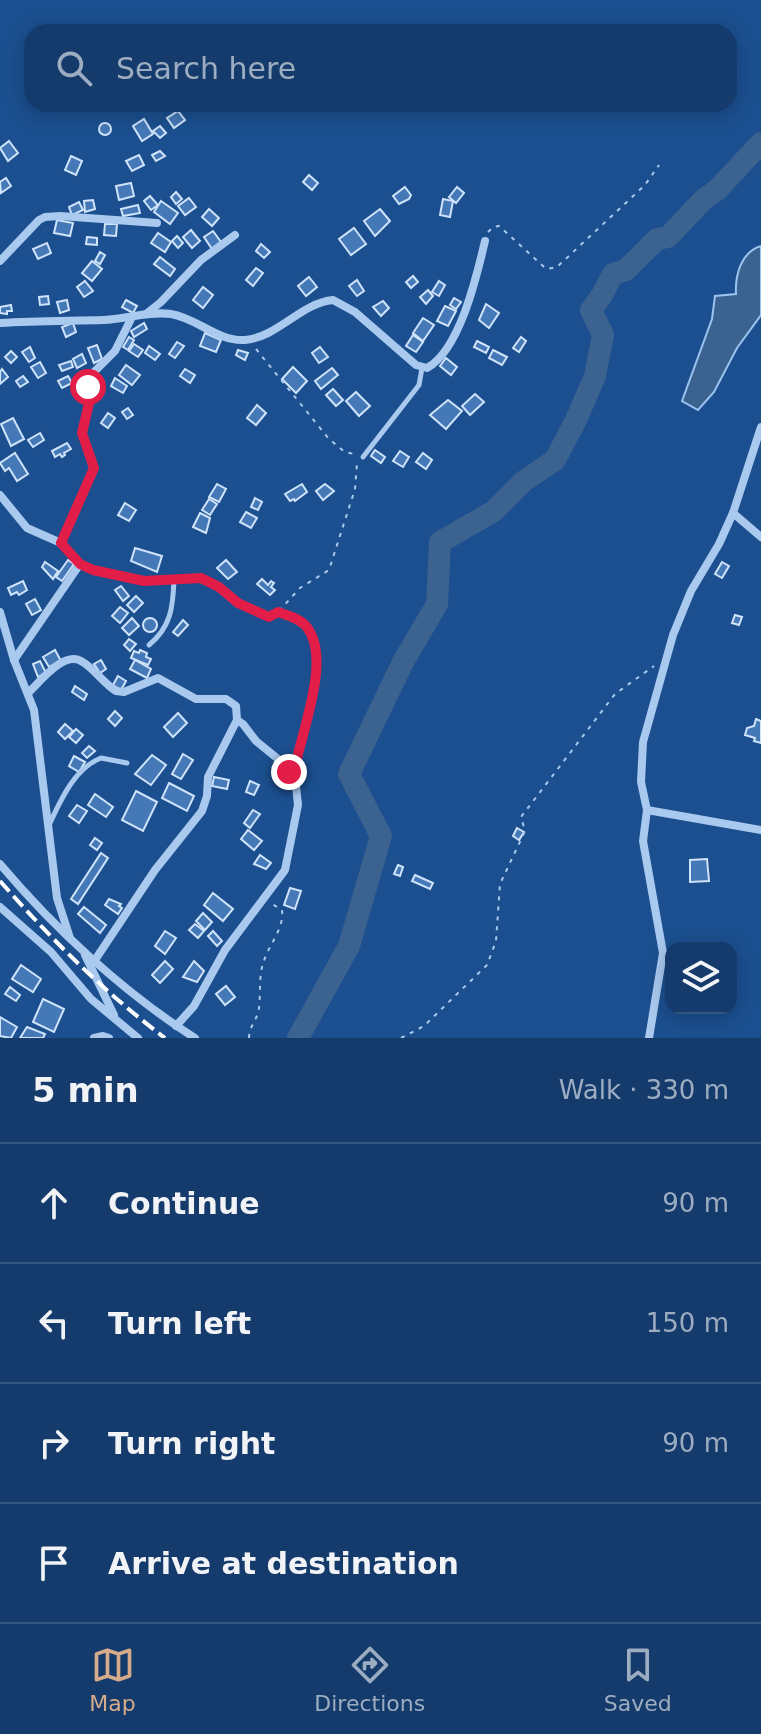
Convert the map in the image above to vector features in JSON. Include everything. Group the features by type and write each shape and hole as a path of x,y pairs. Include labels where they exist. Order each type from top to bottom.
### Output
{"street":[{"path":"0,261 45,217 157,223"},
{"path":"146,315 201,260 235,235"},
{"path":"0,323 174,315 225,337 247,340 268,332 316,304 333,300 355,312 422,368 432,366 456,331 471,299 485,241"},
{"path":"61,543 94,468 82,433 90,399 89,377 115,351 132,317"},
{"path":"649,1038 663,953 643,841 647,810 641,782 643,742 665,658 691,591 733,513 761,427"},
{"path":"0,495 27,528 61,543 80,564 105,574 144,581 201,578 219,587 238,603 269,617"},
{"path":"733,513 761,537"},
{"path":"14,660 80,564"},
{"path":"0,612 14,660 34,710 57,898 70,938"},
{"path":"28,693 60,663 78,659 116,691 124,692 151,679 164,679 196,699 226,699 236,706 237,720 208,777 202,811 155,870 95,960"},
{"path":"176,1026 194,1006 225,950 249,916 278,884 285,870 298,805 293,778 283,763 237,720"},
{"path":"647,810 761,830"},
{"path":"0,864 83,951 138,998 195,1038"},
{"path":"0,907 51,952 91,999 138,1038"},
{"path":"83,951 117,1021"},
{"path":"94,1038 109,1038"}],"lane":[{"path":"363,457 419,385 422,368"},
{"path":"149,645 168,623 173,608 174,580"},
{"path":"48,826 62,799 87,766 101,758 127,763"}],"path":[{"path":"485,241 489,231 499,226 547,269 557,267 645,185 659,165"},
{"path":"247,340 329,439 345,452 363,457 357,464 355,489 329,570 300,588 278,612 294,617 307,626 317,669 311,713 296,753 293,778"},
{"path":"401,1038 424,1026 487,965 496,941 500,884 525,831 521,817 615,694 665,658"},
{"path":"249,1038 250,1026 259,1012 259,982 264,959 283,919 282,910 270,903 269,898 278,884"}],"water":[{"path":"761,246 761,315 737,348 714,392 698,410 682,401 712,319 715,296 736,294 744,259"}],"building":[{"path":"179,112 185,120 174,128 167,118"},
{"path":"144,119 153,134 142,141 133,126"},
{"path":"100,124 110,124 110,134 100,134"},
{"path":"160,126 166,133 160,138 153,131"},
{"path":"9,141 18,153 8,161 0,148"},
{"path":"160,151 165,156 156,161 152,155"},
{"path":"139,155 144,165 132,171 126,161"},
{"path":"71,156 82,161 76,175 65,170"},
{"path":"309,175 318,183 312,190 303,182"},
{"path":"6,178 11,186 1,193 0,182"},
{"path":"131,183 134,196 119,200 116,186"},
{"path":"405,187 411,195 399,204 393,196"},
{"path":"457,187 464,193 456,203 449,197"},
{"path":"176,192 182,199 176,204 171,197"},
{"path":"150,196 158,205 151,210 144,201"},
{"path":"189,198 196,207 185,215 178,206"},
{"path":"443,199 453,201 450,217 440,215"},
{"path":"93,200 95,209 85,212 84,201"},
{"path":"161,201 178,213 170,224 154,212"},
{"path":"79,202 83,210 72,215 69,207"},
{"path":"138,205 140,213 123,216 121,209"},
{"path":"209,209 219,218 212,226 202,217"},
{"path":"380,209 390,221 375,236 364,221"},
{"path":"57,220 73,223 70,236 54,233"},
{"path":"105,224 117,224 116,236 104,235"},
{"path":"354,228 366,244 351,255 339,239"},
{"path":"191,230 200,241 192,248 183,237"},
{"path":"213,231 221,242 212,249 204,237"},
{"path":"158,233 171,242 165,252 151,243"},
{"path":"177,236 183,243 178,248 172,241"},
{"path":"87,237 97,238 97,245 86,244"},
{"path":"47,243 51,253 38,259 33,249"},
{"path":"261,244 270,252 264,258 256,251"},
{"path":"100,252 105,255 100,264 95,261"},
{"path":"160,257 175,269 170,276 154,264"},
{"path":"92,261 102,269 92,281 82,273"},
{"path":"256,268 263,273 253,286 246,280"},
{"path":"413,276 418,282 411,288 406,282"},
{"path":"309,277 317,287 306,296 298,286"},
{"path":"357,280 364,291 357,296 349,286"},
{"path":"85,281 93,291 84,297 77,287"},
{"path":"439,281 445,285 439,296 432,292"},
{"path":"203,287 213,295 203,308 193,300"},
{"path":"428,290 433,296 426,304 420,297"},
{"path":"48,296 49,304 40,305 39,297"},
{"path":"454,298 461,302 456,309 450,305"},
{"path":"67,300 69,310 60,313 57,302"},
{"path":"126,300 137,306 133,313 122,307"},
{"path":"383,301 389,308 381,316 373,307"},
{"path":"486,304 499,313 489,328 479,320"},
{"path":"11,305 12,311 0,313 0,307"},
{"path":"445,306 456,311 448,326 437,321"},
{"path":"423,318 434,325 423,341 413,333"},
{"path":"73,323 76,332 66,337 62,327"},
{"path":"144,323 147,329 134,337 131,331"},
{"path":"205,333 221,340 216,352 200,346"},
{"path":"413,335 423,342 416,352 406,346"},
{"path":"129,337 134,340 128,350 123,347"},
{"path":"521,337 526,341 519,352 513,348"},
{"path":"477,341 489,347 486,353 474,347"},
{"path":"177,342 184,346 175,358 169,354"},
{"path":"134,344 143,350 138,357 129,351"},
{"path":"97,345 102,359 94,363 88,348"},
{"path":"149,346 160,354 155,360 145,353"},
{"path":"30,347 35,358 29,362 22,352"},
{"path":"320,347 328,357 319,363 312,353"},
{"path":"238,350 248,353 245,360 236,355"},
{"path":"493,350 507,357 502,365 489,358"},
{"path":"11,351 17,357 11,363 5,357"},
{"path":"82,354 86,363 77,368 73,359"},
{"path":"446,358 457,367 451,375 440,366"},
{"path":"71,361 73,367 62,371 59,365"},
{"path":"40,362 46,373 38,378 31,367"},
{"path":"126,365 140,375 132,385 119,375"},
{"path":"293,367 307,381 296,393 282,379"},
{"path":"332,368 338,375 321,389 315,381"},
{"path":"2,369 8,377 0,384 0,372"},
{"path":"185,369 195,375 190,383 180,376"},
{"path":"23,376 28,382 20,387 16,381"},
{"path":"68,376 72,383 62,388 58,381"},
{"path":"115,378 127,386 123,393 111,386"},
{"path":"333,389 343,400 336,406 326,395"},
{"path":"356,392 370,406 359,416 346,401"},
{"path":"475,394 484,402 470,415 462,406"},
{"path":"448,400 462,411 446,429 430,415"},
{"path":"257,405 266,413 256,425 247,418"},
{"path":"128,408 133,415 127,419 122,412"},
{"path":"108,413 115,418 108,428 101,423"},
{"path":"13,418 24,439 11,446 1,424"},
{"path":"40,433 44,440 33,447 28,440"},
{"path":"67,443 71,449 62,457 60,454 55,457 52,451"},
{"path":"375,450 385,457 381,463 371,456"},
{"path":"400,451 409,457 403,467 393,461"},
{"path":"15,453 28,474 17,481 9,468 5,471 0,463"},
{"path":"423,453 432,460 426,469 416,462"},
{"path":"217,484 226,489 219,502 209,497"},
{"path":"302,484 307,492 290,501 285,494"},
{"path":"325,484 334,491 323,500 316,491"},
{"path":"255,498 262,502 258,510 251,507"},
{"path":"209,499 217,504 210,515 202,510"},
{"path":"125,503 136,510 129,521 118,515"},
{"path":"246,512 257,518 251,528 240,522"},
{"path":"200,513 210,518 206,533 193,527"},
{"path":"135,548 162,556 157,572 131,561"},
{"path":"68,560 74,564 62,581 56,577"},
{"path":"226,560 237,572 228,579 217,568"},
{"path":"45,562 58,571 53,579 42,567"},
{"path":"722,562 729,566 722,578 715,574"},
{"path":"262,579 268,585 271,581 274,583 271,587 275,590 270,595 257,584"},
{"path":"23,581 27,590 11,595 8,588"},
{"path":"121,586 129,596 123,601 115,590"},
{"path":"136,596 143,603 134,612 127,605"},
{"path":"35,599 41,610 32,615 26,604"},
{"path":"120,607 128,613 120,623 112,616"},
{"path":"735,615 742,617 739,625 732,623"},
{"path":"132,618 139,626 129,635 122,628"},
{"path":"150,618 157,625 150,632 143,625"},
{"path":"183,620 188,625 178,636 173,632"},
{"path":"129,639 136,644 130,651 124,645"},
{"path":"55,650 61,661 49,667 43,657"},
{"path":"140,650 151,659 148,665 131,658 134,651 139,653"},
{"path":"101,660 106,669 100,673 94,664"},
{"path":"135,660 151,669 147,678 130,669"},
{"path":"40,661 46,673 38,677 33,664"},
{"path":"118,676 126,681 121,690 113,685"},
{"path":"75,686 87,694 84,700 72,692"},
{"path":"115,711 122,718 115,726 108,719"},
{"path":"178,713 187,723 173,737 164,727"},
{"path":"756,719 761,721 761,743 745,735"},
{"path":"65,724 73,731 65,739 58,732"},
{"path":"76,729 83,735 76,743 69,737"},
{"path":"89,746 95,751 87,758 82,753"},
{"path":"183,754 193,760 181,779 172,774"},
{"path":"152,755 166,765 151,785 135,774"},
{"path":"74,756 85,762 79,772 69,766"},
{"path":"214,777 229,780 227,789 212,786"},
{"path":"250,781 259,785 254,795 246,792"},
{"path":"169,783 194,796 187,811 162,798"},
{"path":"136,791 157,802 143,831 122,820"},
{"path":"95,794 113,807 106,817 88,805"},
{"path":"77,805 87,811 79,823 69,816"},
{"path":"253,810 260,814 250,828 244,823"},
{"path":"517,828 524,832 519,840 513,836"},
{"path":"248,830 262,841 254,850 241,839"},
{"path":"95,838 102,843 97,850 90,845"},
{"path":"101,853 108,858 78,904 71,899"},
{"path":"260,855 271,863 266,869 254,864"},
{"path":"707,859 709,881 690,882 690,860"},
{"path":"398,865 403,867 400,876 394,874"},
{"path":"415,875 433,883 430,889 412,881"},
{"path":"290,888 301,891 295,909 284,905"},
{"path":"213,893 233,909 223,921 204,905"},
{"path":"109,899 121,904 118,914 105,905"},
{"path":"84,907 106,925 100,933 78,914"},
{"path":"203,913 212,922 205,930 196,921"},
{"path":"195,924 204,931 198,938 189,930"},
{"path":"165,931 176,938 165,954 155,946"},
{"path":"213,931 222,941 217,946 208,936"},
{"path":"165,961 173,969 160,983 152,975"},
{"path":"194,961 204,971 197,982 183,977"},
{"path":"21,965 41,979 33,992 12,979"},
{"path":"226,986 235,997 225,1005 216,994"},
{"path":"10,987 20,995 16,1001 5,994"},
{"path":"43,999 64,1009 54,1032 33,1022"},
{"path":"0,1017 17,1027 11,1038 0,1036"},
{"path":"27,1027 45,1034 43,1038 20,1038"}],"waterway":[{"path":"298,1038 349,946 381,836 349,774 403,662 437,604 440,542 494,511 524,481 555,460 595,376 603,335 591,310 613,274 626,270 657,239 668,237 761,143"}],"railway":[{"path":"0,881 79,964 165,1038"}],"route":[{"path":"88,387 90,399 82,433 94,468 61,543 80,564 93,570 144,581 201,578 248,609 269,617 283,613 307,626 317,669 311,713 296,753 293,778 289,772"}]}
